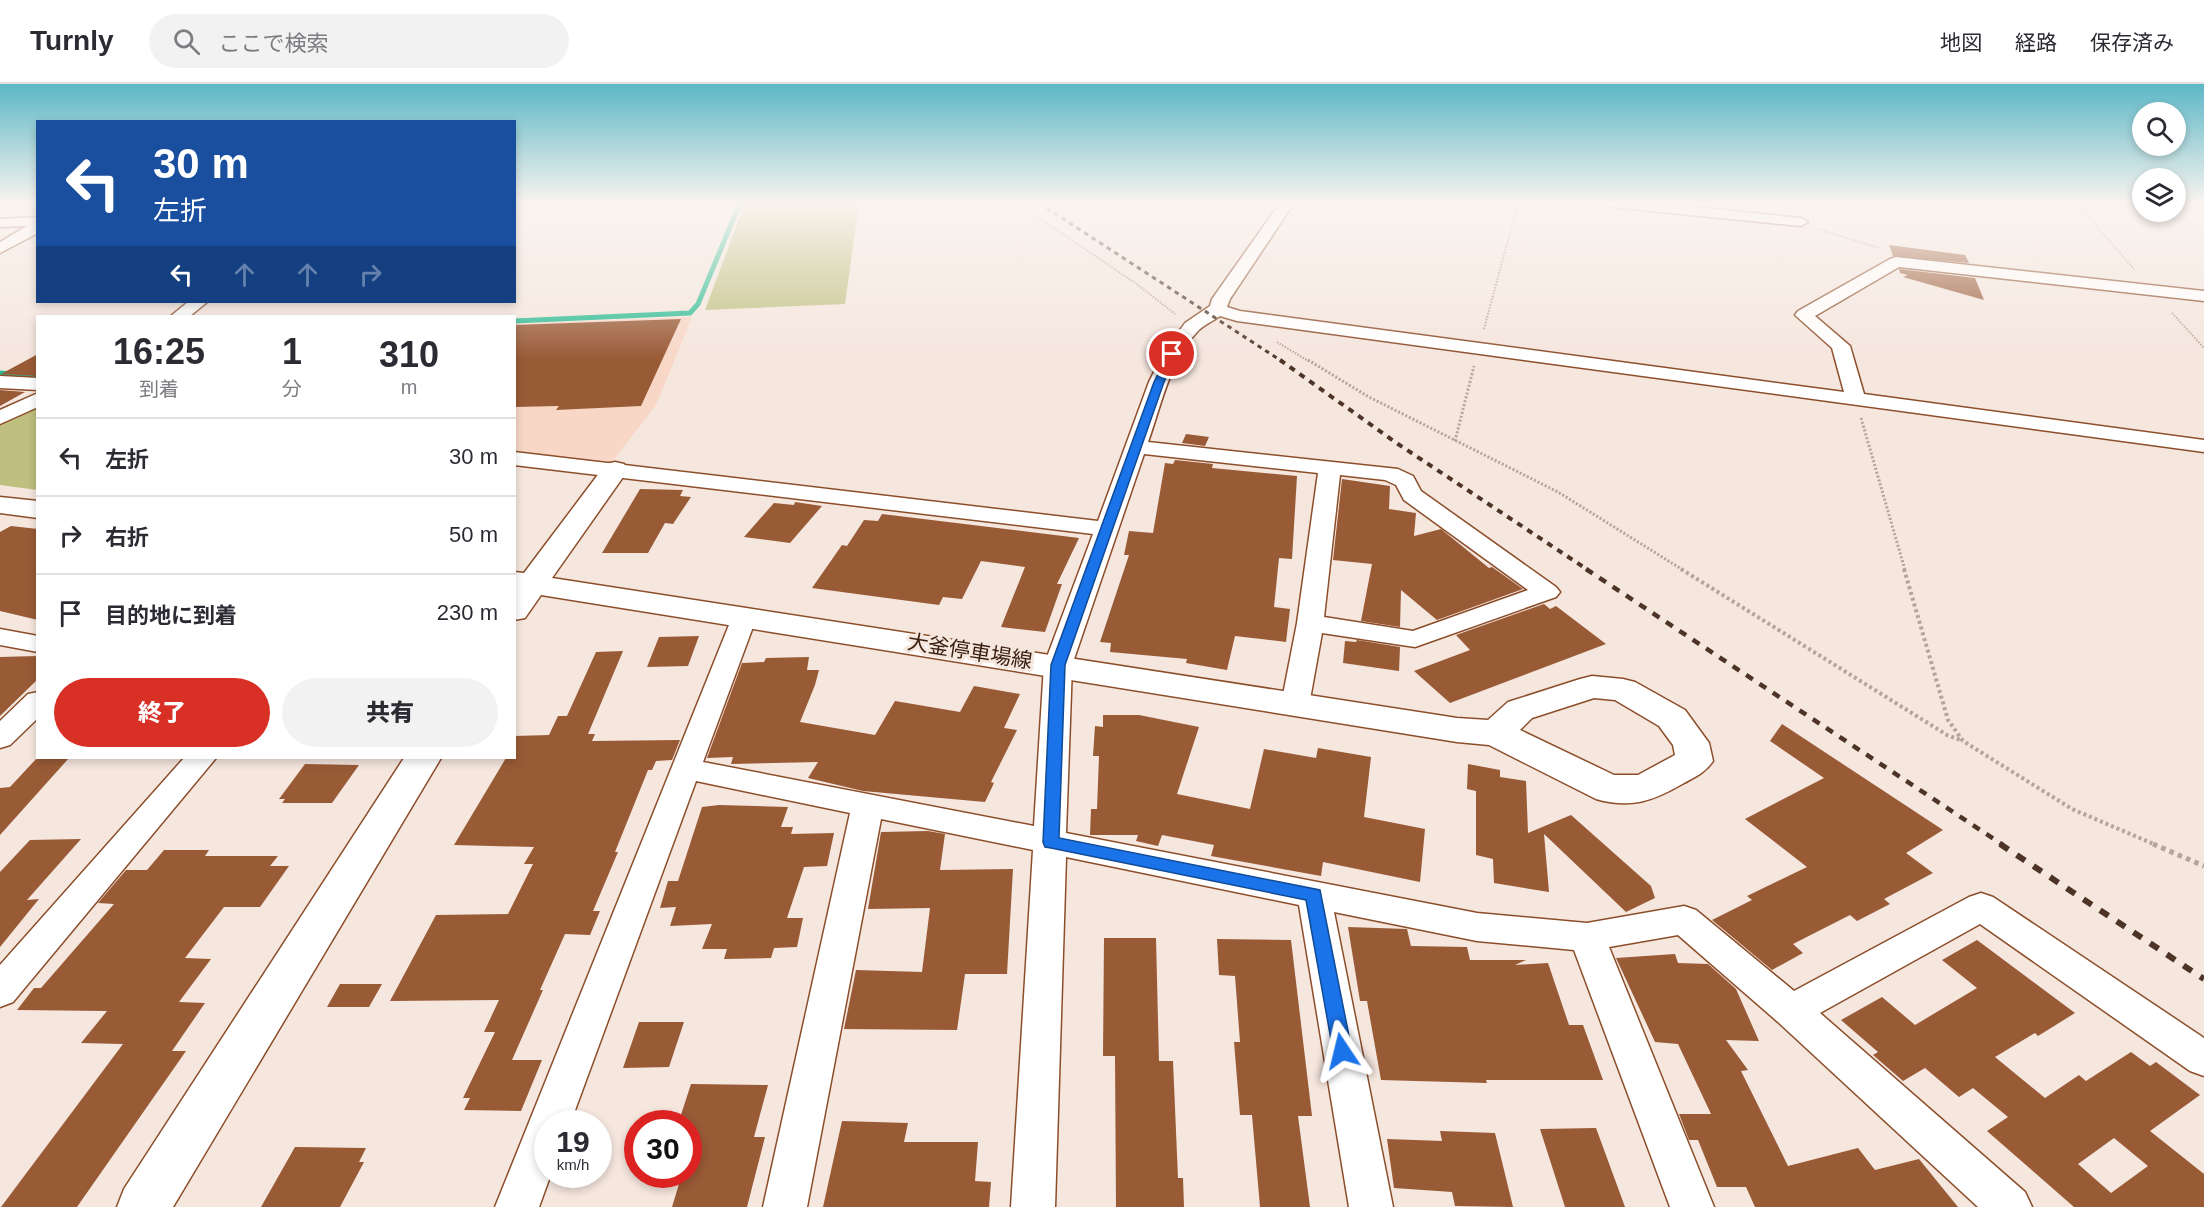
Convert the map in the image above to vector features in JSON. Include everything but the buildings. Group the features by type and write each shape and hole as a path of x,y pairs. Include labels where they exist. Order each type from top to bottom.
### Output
{"main road":[{"path":"516,606 523,583 615,470"},
{"path":"0,505 36,510"},
{"name":"大釜停車場線","path":"523,583 1058,665 1457,730 1496,733 1608,789 1644,789 1694,761 1691,743 1672,718 1623,690 1592,687 1520,710 1496,733"},
{"path":"143,1207 422,759"}],"street":[{"path":"1033,1207 1058,665 1135,447 1172,354 1191,327 1218,309 1221,299 1251,255"},
{"path":"1856,400 1841,346 1804,315 1896,262 2204,296"},
{"path":"179,315 197,303"},
{"path":"1218,309 1237,316 2204,446"},
{"path":"0,382 36,384"},
{"path":"0,418 36,400"},
{"path":"1135,447 1390,474 1405,481 1412,495 1547,592 1414,639 1310,623"},
{"path":"516,458 1106,529"},
{"path":"1295,705 1310,623 1330,468"},
{"path":"554,1110 744,616"},
{"path":"0,637 36,644"},
{"path":"0,738 36,703"},
{"path":"0,991 200,759"},
{"path":"687,769 1478,927 1587,937 1684,920 1791,1011 2010,1207"},
{"path":"785,1207 868,804"},
{"path":"1314,895 1371,1207"},
{"path":"1791,1011 1981,907 2204,1059"},
{"path":"1587,937 1692,1207"},
{"path":"517,1207 534,1164"}],"path":[{"path":"1094,255 1138,285 1191,327"},
{"path":"1455,441 1504,255"},
{"path":"1888,255 1896,262"},
{"path":"2122,255 2204,348"},
{"path":"1237,316 1369,397 1558,492 1937,729 1963,741 2072,809 2204,866"},
{"path":"1856,400 1948,720 1963,741"}],"shaded area":[{"path":"725,255 852,255 845,304 705,310"},
{"path":"692,317 656,405 609,466 516,455 516,324"},
{"path":"36,405 36,490 0,485 0,425"}],"waterway":[{"path":"516,321 690,313 698,304 718,255"},
{"path":"0,374 36,377"}],"railway":[{"path":"1119,255 1281,361"},
{"path":"1281,361 1398,444 1588,570"},
{"path":"1586,569 2003,845"},
{"path":"2000,844 2204,979"}],"route":[{"path":"1172,354 1159,382 1058,665 1051,842 1314,895 1342,1051"}]}
